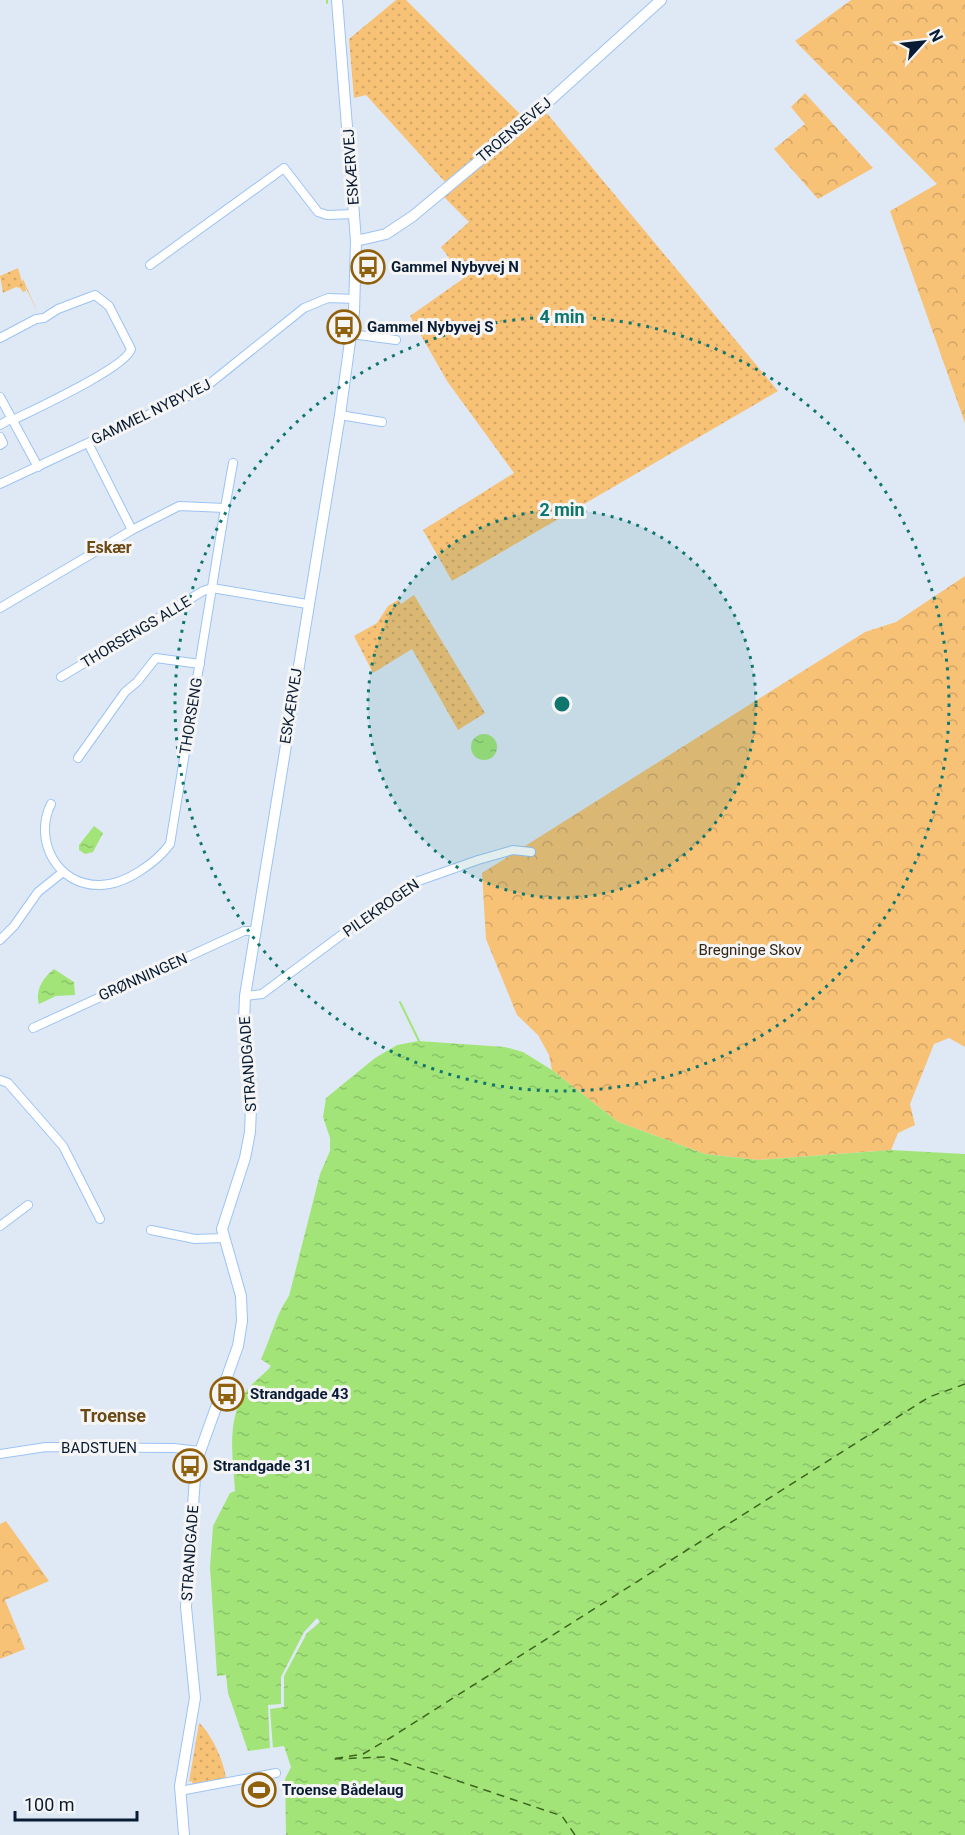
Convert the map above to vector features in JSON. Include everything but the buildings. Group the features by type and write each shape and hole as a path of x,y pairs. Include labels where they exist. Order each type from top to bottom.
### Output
{"street":[{"name":"ESKÆRVEJ","path":"245,996 340,416 355,299 355,214 337,0"},
{"name":"TROENSEVEJ","path":"356,241 386,234 413,216 526,122 661,0"},
{"path":"150,265 284,168 318,212 327,215 355,214"},
{"path":"0,338 36,319 53,314 58,309 95,295 102,298 109,306 131,349 127,358 83,385 0,425"},
{"name":"GAMMEL NYBYVEJ","path":"0,484 210,384 304,308 328,298 355,299"},
{"path":"351,333 396,340"},
{"path":"0,397 38,467"},
{"path":"340,416 382,422"},
{"path":"0,437 3,443 0,445"},
{"path":"88,443 132,530"},
{"name":"THORSENG","path":"63,872 80,882 109,885 128,878 164,853 170,844 233,463"},
{"path":"0,609 132,530 179,506 225,508"},
{"path":"212,588 308,604"},
{"name":"THORSENGS ALLE","path":"61,677 203,591 212,588"},
{"path":"78,758 124,692 137,682 156,658 200,664"},
{"path":"0,940 14,926 38,892 63,872 51,857 45,839 45,820 51,804"},
{"name":"PILEKROGEN","path":"245,996 262,994 410,884 490,856 513,850 531,852"},
{"name":"GRØNNINGEN","path":"33,1029 244,931 254,931"},
{"name":"STRANDGADE","path":"184,1835 180,1791 185,1748 195,1698 186,1607 199,1451 229,1373 242,1329 241,1296 224,1238 224,1219 245,1158 251,1123 244,1029 245,996"},
{"path":"0,1080 8,1083 63,1146 100,1219"},
{"path":"0,1226 28,1205"},
{"path":"151,1230 195,1239 224,1238"},
{"name":"BADSTUEN","path":"0,1454 46,1448 174,1448 199,1451"},
{"path":"180,1791 276,1773"}],"green space":[{"path":"396,0 406,0 523,117 445,182 366,95 354,98 349,39"},
{"path":"851,0 965,0 965,423 890,211 937,184 795,41"},
{"path":"805,93 873,168 818,199 774,149 805,124 791,107"},
{"path":"545,111 778,391 452,581 423,530 514,473 447,381 410,316 464,278 441,247 469,222 444,197"},
{"path":"18,268 22,282 23,279 39,315 25,286 26,291 23,292 16,287 3,293 0,276"},
{"name":"Bregninge Skov","path":"965,576 965,1047 949,1038 934,1044 910,1104 915,1125 898,1133 891,1150 758,1160 705,1154 618,1122 552,1070 549,1055 538,1035 517,1015 486,939 482,873 865,632 896,622"},
{"path":"414,595 485,713 458,730 412,649 373,673 354,636 377,623 388,606 398,600 401,604"},
{"path":"6,1521 49,1581 5,1600 25,1649 0,1659 0,1524"},
{"path":"199,1723 217,1749 226,1779 193,1785 192,1781 189,1782"}],"water":[{"path":"484,734 493,738 497,747 493,756 484,760 475,756 471,747 475,738"},
{"path":"94,826 103,833 93,852 85,854 79,850 79,845"},
{"path":"54,969 74,982 75,995 56,996 39,1004 38,994 41,985"},
{"path":"419,1041 505,1047 523,1052 552,1070 618,1122 705,1154 758,1160 891,1150 965,1154 965,1835 286,1835 285,1779 291,1767 284,1746 248,1751 228,1693 226,1675 217,1676 210,1567 213,1526 230,1493 235,1491 232,1440 235,1416 248,1389 271,1366 261,1359 277,1318 289,1296 320,1174 330,1151 330,1138 323,1117 326,1098 375,1058 397,1045"}],"pier":[{"path":"317,1618 320,1622 307,1633 284,1676 284,1707 270,1709 273,1749 270,1750 268,1705 281,1704 281,1677 304,1632"}],"waterway":[{"path":"400,1002 419,1041"}],"ferry route":[{"path":"575,1835 562,1816 387,1757 332,1759 363,1754 929,1397 965,1384"}],"place":[{"name":"Gammel Nybyvej N","path":"368,267"},
{"name":"Gammel Nybyvej S","path":"344,327"},
{"name":"Strandgade 43","path":"227,1394"},
{"name":"Strandgade 31","path":"190,1466"},
{"name":"Troense Bådelaug","path":"259,1790"}],"district":[{"name":"Eskær","path":"109,547"},
{"name":"Troense","path":"113,1416"}]}
